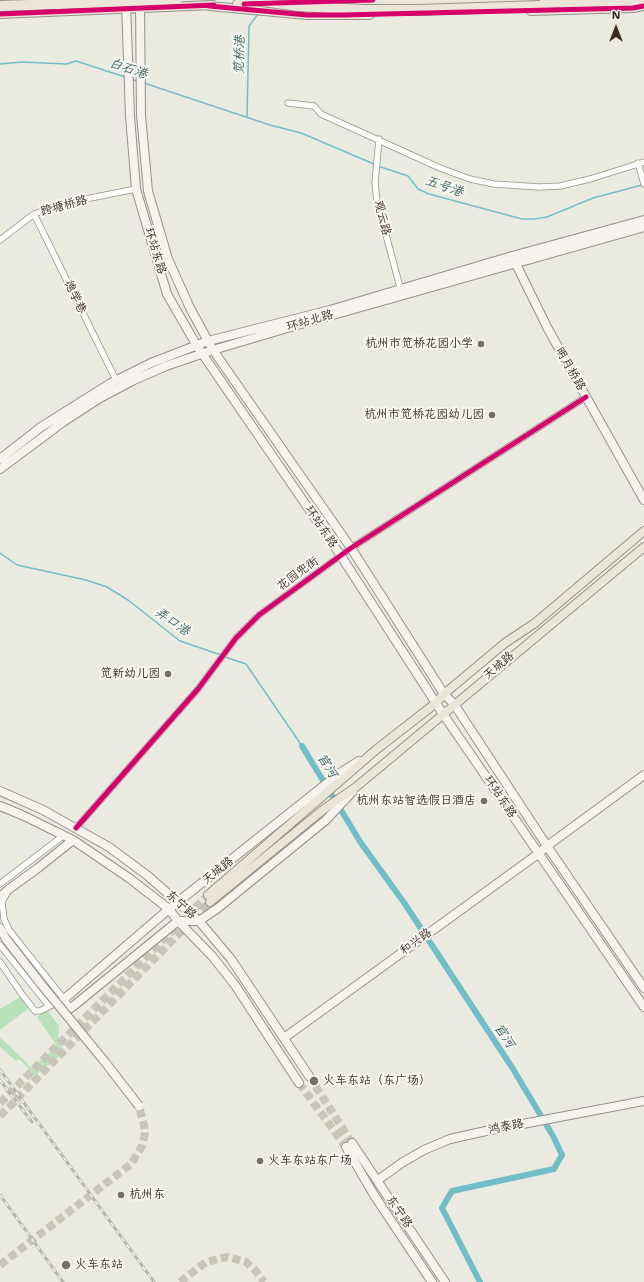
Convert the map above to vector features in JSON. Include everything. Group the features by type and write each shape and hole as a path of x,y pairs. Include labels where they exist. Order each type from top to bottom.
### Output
{"highway":[{"path":"0,6 176,0"},
{"path":"333,1 387,4 610,2 640,0"},
{"path":"249,4 363,10 418,10 540,6 644,6"}],"main road":[{"name":"环站东路","path":"126,0 130,104 136,189 167,294 196,346 203,354 341,556 443,714 644,1007"},
{"name":"环站东路","path":"140,0 141,108 148,191 168,259 190,308 213,350 351,548 444,694 454,704 547,846 644,988"},
{"path":"0,14 373,0"},
{"path":"249,4 270,12 307,15 633,8 644,6"},
{"name":"环站北路","path":"0,469 63,422 100,398 166,366 512,256 644,220"},
{"name":"环站北路","path":"0,459 41,427 72,406 116,380 151,363 208,341 516,264 644,227"},
{"name":"明月桥路","path":"512,256 548,329 644,500"},
{"name":"天城路","path":"63,1000 169,909 436,703 444,694 505,643 535,623 644,531"},
{"name":"天城路","path":"199,921 218,908 346,794 644,547"},
{"name":"和兴路","path":"284,1038 538,854 644,775"},
{"name":"天城路","path":"318,795 209,899 328,811 340,806 356,787"},
{"name":"东宁路","path":"0,791 43,810 109,847 148,876 199,921 231,959 309,1076"},
{"name":"东宁路","path":"0,806 73,840 129,878 169,909 178,921 212,956 235,984 300,1083"},
{"path":"0,896 73,840"},
{"path":"71,1008 178,921 199,921"},
{"path":"0,928 3,942 41,984 139,1106"},
{"name":"鸿泰路","path":"378,1180 403,1162 438,1143 486,1131 644,1101"},
{"name":"东宁路","path":"432,1282 374,1195 349,1145 378,1180 445,1282"}],"street":[{"path":"288,103 314,106 321,114 379,139 440,168 470,179 494,184 539,187 560,186 590,179 641,163 641,172 644,184"},
{"name":"观云路","path":"379,139 375,184 376,201 401,292"},
{"name":"跨塘桥路","path":"0,240 34,214 65,203 136,189"},
{"name":"德学巷","path":"34,214 116,380"},
{"name":"花园兜街","path":"76,828 198,689 236,638 259,615 351,548 586,397"},
{"path":"0,884 64,836"},
{"path":"9,889 2,902 4,919 8,930 71,1008"},
{"path":"3,942 49,1006"},
{"path":"0,962 35,1011 40,1011 63,1000"}],"green space":[{"path":"20,997 29,1008 0,1030 0,1009"},
{"path":"47,1010 59,1026 58,1042 65,1052 35,1075 19,1059 16,1061 0,1047 0,1037 32,1068 57,1046 37,1017"}],"waterway":[{"name":"笕桥港","path":"247,117 249,26 258,14"},
{"name":"白石港","path":"0,64 22,62 67,64 76,61 125,77"},
{"name":"白石港","path":"131,79 139,82"},
{"name":"五号港","path":"144,83 270,125 301,133 374,164"},
{"name":"五号港","path":"378,166 408,176 418,189 429,194 522,219 547,217 593,198 642,185"},
{"name":"弄口港","path":"0,553 17,565 86,580 107,587 128,600 180,641 221,655"},
{"name":"弄口港","path":"225,657 246,664 302,746"},
{"name":"官河","path":"302,746 361,843 405,904 513,1069 553,1136 562,1155 554,1169 452,1191 442,1208 480,1282"}],"tunnel":[{"path":"0,1103 208,895"},
{"path":"0,1116 210,902"},
{"path":"309,1076 352,1143"},
{"path":"299,1083 346,1147"},
{"path":"0,1265 131,1164 142,1146 145,1133 139,1106"},
{"path":"180,1282 206,1262 227,1257 246,1262 255,1270 264,1282"}],"railway":[{"path":"0,1070 154,1282"},
{"path":"0,1080 32,1122"},
{"path":"0,1195 63,1282"}],"cycle path":[{"path":"244,4 373,0"},
{"path":"0,14 214,5"},
{"path":"209,6 307,15 633,8 644,6"},
{"path":"76,828 198,689 236,638 259,615 351,548 586,397"}],"place":[{"name":"杭州市笕桥花园小学","path":"481,344"},
{"name":"杭州市笕桥花园幼儿园","path":"492,415"},
{"name":"笕新幼儿园","path":"168,674"},
{"name":"杭州东站智选假日酒店","path":"484,801"},
{"name":"火车东站（东广场）","path":"314,1081"},
{"name":"火车东站东广场","path":"260,1161"},
{"name":"杭州东","path":"121,1195"},
{"name":"火车东站","path":"66,1265"}]}
